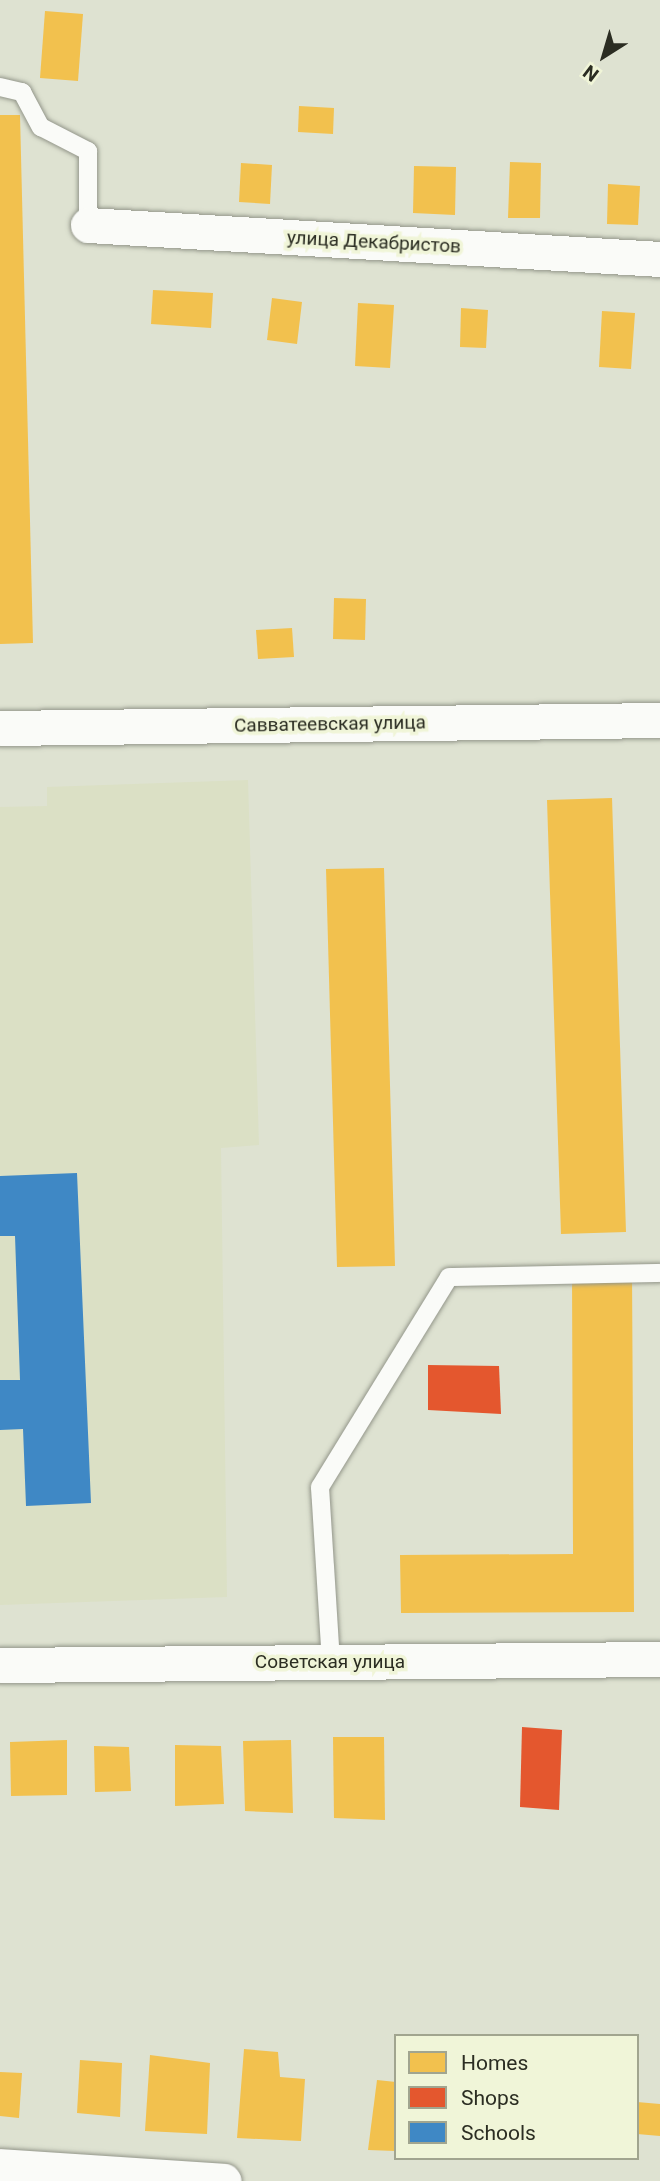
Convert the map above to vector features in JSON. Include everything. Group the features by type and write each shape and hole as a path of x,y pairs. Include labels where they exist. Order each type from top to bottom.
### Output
{"street":[{"name":"улица Декабристов","path":"88,225 660,259"},
{"name":"Савватеевская улица","path":"0,728 660,720"},
{"name":"Советская улица","path":"0,1665 660,1659"},
{"path":"0,2166 223,2181"}],"lane":[{"path":"0,87 22,92 41,127 88,151 88,225"},
{"path":"331,1662 320,1487 449,1277 660,1273"}],"shaded area":[{"path":"248,780 259,1145 221,1148 227,1597 0,1605 0,807 47,806 47,787"}],"building: Homes":[{"path":"45,11 83,14 78,81 40,78"},
{"path":"299,106 334,108 333,134 298,132"},
{"path":"0,115 20,115 33,643 0,644"},
{"path":"510,162 541,163 540,218 508,218"},
{"path":"241,163 272,165 270,204 239,202"},
{"path":"414,166 456,167 455,215 413,213"},
{"path":"608,184 640,186 638,225 607,224"},
{"path":"153,290 213,293 211,328 151,324"},
{"path":"272,298 302,302 297,344 267,340"},
{"path":"358,303 394,305 390,368 355,366"},
{"path":"461,308 488,310 486,348 460,347"},
{"path":"602,311 635,313 631,369 599,367"},
{"path":"334,598 366,599 365,640 333,639"},
{"path":"292,628 294,657 258,659 256,630"},
{"path":"612,798 626,1232 561,1234 547,800"},
{"path":"384,868 395,1266 337,1267 326,869"},
{"path":"572,1272 632,1272 634,1612 401,1613 400,1555 573,1554"},
{"path":"333,1737 384,1737 385,1820 334,1818"},
{"path":"67,1740 67,1795 11,1796 10,1742"},
{"path":"291,1740 293,1813 245,1811 243,1741"},
{"path":"175,1745 221,1746 224,1804 175,1806"},
{"path":"94,1746 129,1747 131,1791 95,1792"},
{"path":"244,2049 278,2052 280,2077 305,2079 301,2141 237,2138"},
{"path":"150,2055 210,2063 207,2134 145,2131"},
{"path":"80,2060 122,2063 120,2117 77,2113"},
{"path":"0,2072 22,2073 19,2118 0,2116"},
{"path":"377,2080 394,2082 394,2151 368,2150"},
{"path":"639,2102 660,2104 660,2136 639,2134"}],"building: Shops":[{"path":"428,1365 499,1366 501,1414 428,1410"},
{"path":"522,1727 562,1730 559,1810 520,1807"}],"building: Schools":[{"path":"77,1173 91,1503 26,1506 23,1429 0,1430 0,1380 20,1380 15,1236 0,1236 0,1176"}]}
